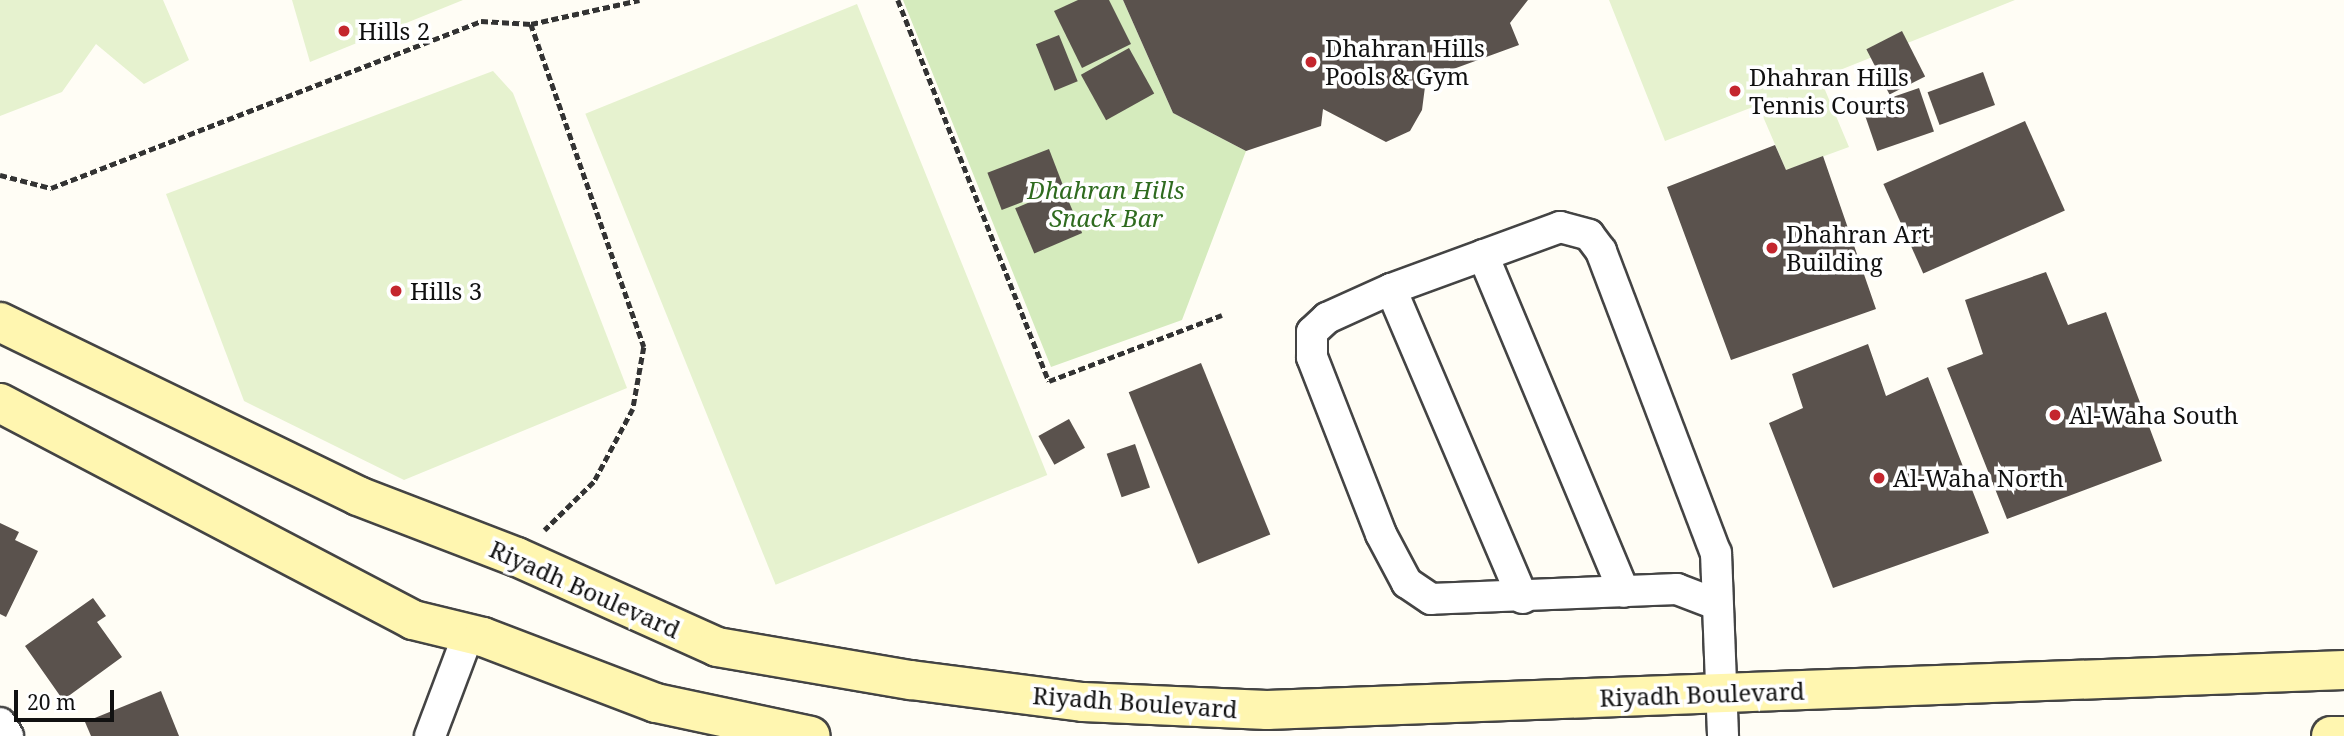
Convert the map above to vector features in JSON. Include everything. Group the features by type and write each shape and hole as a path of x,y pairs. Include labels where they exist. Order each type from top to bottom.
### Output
{"main road":[{"name":"Riyadh Boulevard","path":"0,322 358,496 517,557 716,648 1083,702 1267,710 2344,670"},
{"path":"0,403 413,620 469,633 656,703 811,736"},
{"path":"2332,736 2344,736"}],"street":[{"path":"1716,604 1677,589 1523,598 1431,599 1407,583 1381,534 1312,357 1312,332 1327,318 1391,289 1560,227 1589,235 1601,251 1716,553 1723,736"},
{"path":"1483,255 1624,592"},
{"path":"1391,289 1523,598"},
{"path":"430,736 469,633"},
{"path":"0,723 8,736"}],"path":[{"path":"0,175 51,188 481,21 531,24 639,0"},
{"path":"898,0 1049,381 1222,316"},
{"path":"517,557 594,482 634,410 644,347 531,24"}],"green space":[{"path":"0,0 163,0 189,60 144,84 96,44 62,92 0,116"},
{"name":"Hills 2","path":"292,0 463,0 310,62"},
{"name":"Dhahran Hills Snack Bar","path":"903,0 1123,0 1173,113 1246,151 1182,320 1051,367"},
{"name":"Dhahran Hills Tennis Courts","path":"1609,0 2015,0 1820,78 1849,147 1786,170 1758,105 1665,141"},
{"path":"857,4 1047,475 776,585 585,114"},
{"name":"Hills 3","path":"493,71 513,93 627,388 404,480 244,401 166,194"}],"building":[{"path":"1078,0 1109,0 1131,44 1082,68 1054,11"},
{"name":"Dhahran Hills Pools & Gym","path":"1123,0 1528,0 1510,23 1519,45 1426,79 1422,110 1410,131 1386,142 1323,109 1321,126 1246,151 1173,113"},
{"path":"1902,31 1925,76 1890,95 1866,49"},
{"path":"1059,35 1078,81 1055,91 1036,44"},
{"path":"1129,48 1154,93 1106,120 1081,75"},
{"path":"1983,72 1995,105 1940,125 1928,92"},
{"path":"1919,88 1934,131 1877,151 1862,108"},
{"path":"2025,121 2065,211 1923,274 1883,184"},
{"name":"Dhahran Art Building","path":"1775,145 1786,170 1823,156 1876,309 1731,360 1667,187"},
{"path":"1049,149 1063,186 1002,210 987,173"},
{"path":"1063,188 1082,233 1034,253 1015,208"},
{"name":"Al-Waha South","path":"2046,272 2068,325 2106,312 2162,461 2007,519 1947,368 1983,354 1965,300"},
{"name":"Al-Waha North","path":"1868,344 1886,396 1928,377 1989,533 1833,588 1769,423 1803,408 1792,374"},
{"path":"1201,363 1270,535 1198,564 1129,392"},
{"path":"1069,419 1085,448 1054,465 1038,436"},
{"path":"1135,444 1150,487 1122,497 1107,454"},
{"path":"0,523 19,532 15,540 38,551 6,617 0,614"},
{"path":"93,598 106,616 97,622 122,657 63,700 25,646"},
{"path":"161,691 179,736 91,736 85,722"}],"place":[{"name":"Hills 2","path":"344,31"},
{"name":"Dhahran Hills Pools & Gym","path":"1311,62"},
{"name":"Dhahran Hills Tennis Courts","path":"1735,91"},
{"name":"Dhahran Art Building","path":"1772,248"},
{"name":"Hills 3","path":"396,291"},
{"name":"Al-Waha South","path":"2055,415"},
{"name":"Al-Waha North","path":"1879,478"}]}
